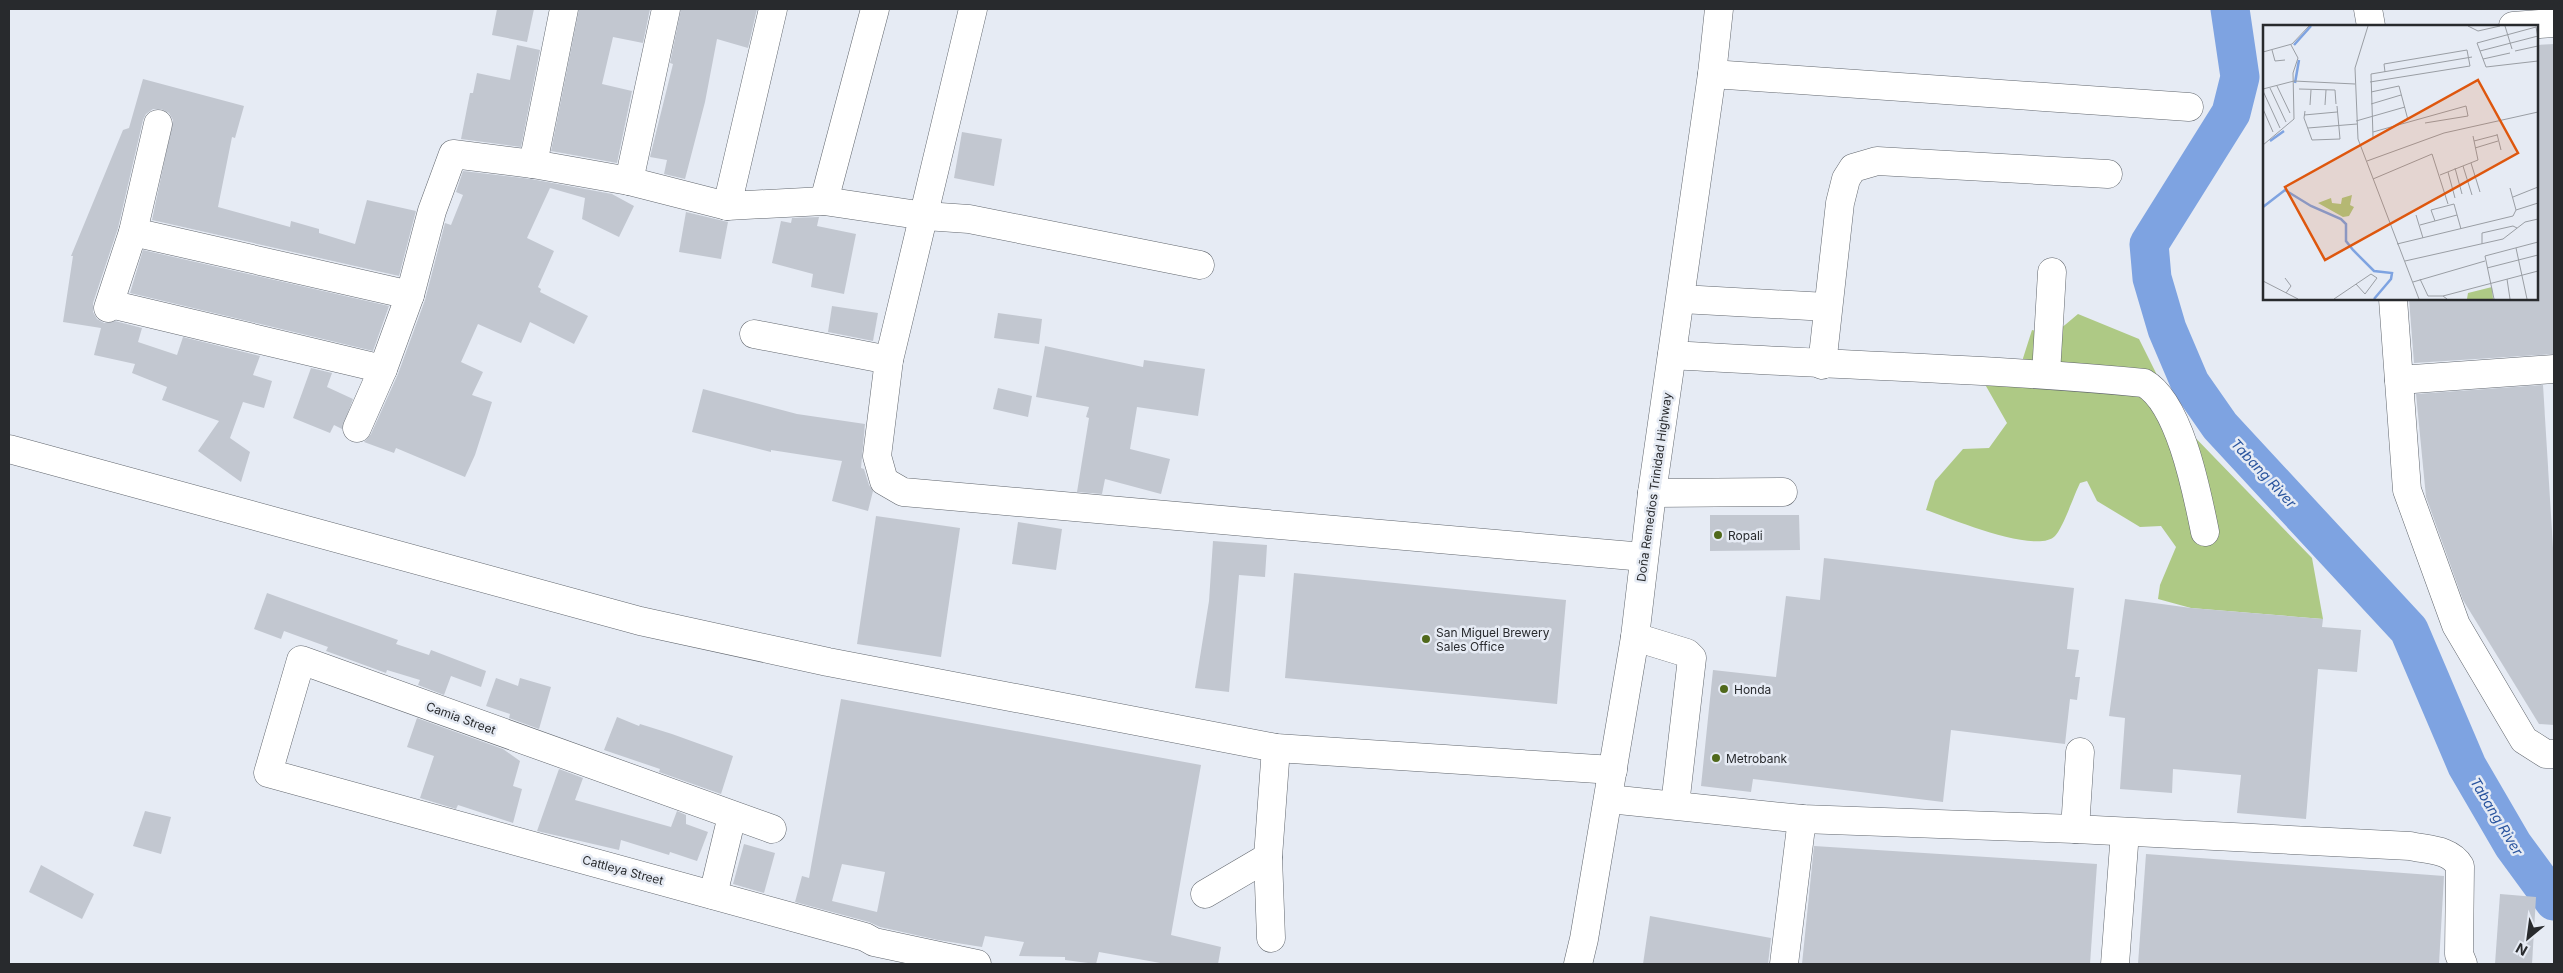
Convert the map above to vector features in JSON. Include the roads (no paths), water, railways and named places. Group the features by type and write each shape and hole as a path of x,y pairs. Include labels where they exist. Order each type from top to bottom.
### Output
{"main road":[{"path":"533,164 564,9"},
{"path":"629,181 666,9"},
{"path":"727,206 773,9"},
{"path":"824,201 875,9"},
{"path":"973,9 889,360 877,456 884,481 903,492 1644,557"},
{"name":"Doña Remedios Trinidad Highway","path":"1578,964 1584,939 1635,637 1652,493 1681,299 1712,74 1719,9"},
{"path":"2368,9 2371,25"},
{"path":"2527,25 2554,23"},
{"path":"1712,74 2189,107"},
{"path":"158,124 133,232 109,306 383,369"},
{"path":"357,428 383,369 410,295 432,211 453,154 533,164 629,181 727,206 824,201 925,216 969,219 1200,265"},
{"path":"1822,365 1840,203 1846,179 1853,168 1877,161 2108,174"},
{"path":"133,232 410,295"},
{"path":"2046,374 2052,272"},
{"path":"1681,299 1827,307"},
{"path":"2393,300 2408,490 2456,625 2524,740 2546,754 2554,754"},
{"path":"754,334 889,360"},
{"path":"1672,355 1822,365 2046,374 2144,383 2154,389 2170,417 2191,464 2205,532"},
{"path":"2399,380 2554,369"},
{"path":"9,449 640,621 828,662 1276,748 1613,770"},
{"path":"1652,493 1783,492"},
{"path":"1635,637 1687,653 1692,658 1675,805"},
{"name":"Camia Street","path":"268,773 301,660 772,830"},
{"path":"1271,938 1268,857 1276,748"},
{"path":"2075,829 2080,752"},
{"name":"Cattleya Street","path":"268,773 713,895 930,960 977,964"},
{"path":"1608,799 1802,819 2075,829 2410,846 2448,853 2455,858 2460,866 2459,954 2463,964"},
{"path":"713,895 732,816"},
{"path":"1784,964 1802,819"},
{"path":"2115,964 2124,832"},
{"path":"1205,894 1268,857"}],"waterway":[{"name":"Tabang River","path":"2230,9 2240,77 2231,113 2149,244 2152,278 2167,329 2190,383 2220,426 2409,630 2467,766 2513,845 2554,901"}],"place":[{"name":"Ropali","path":"1718,535"},
{"name":"San Miguel Brewery Sales Office","path":"1426,639"},
{"name":"Honda","path":"1724,689"},
{"name":"Metrobank","path":"1716,758"}]}
